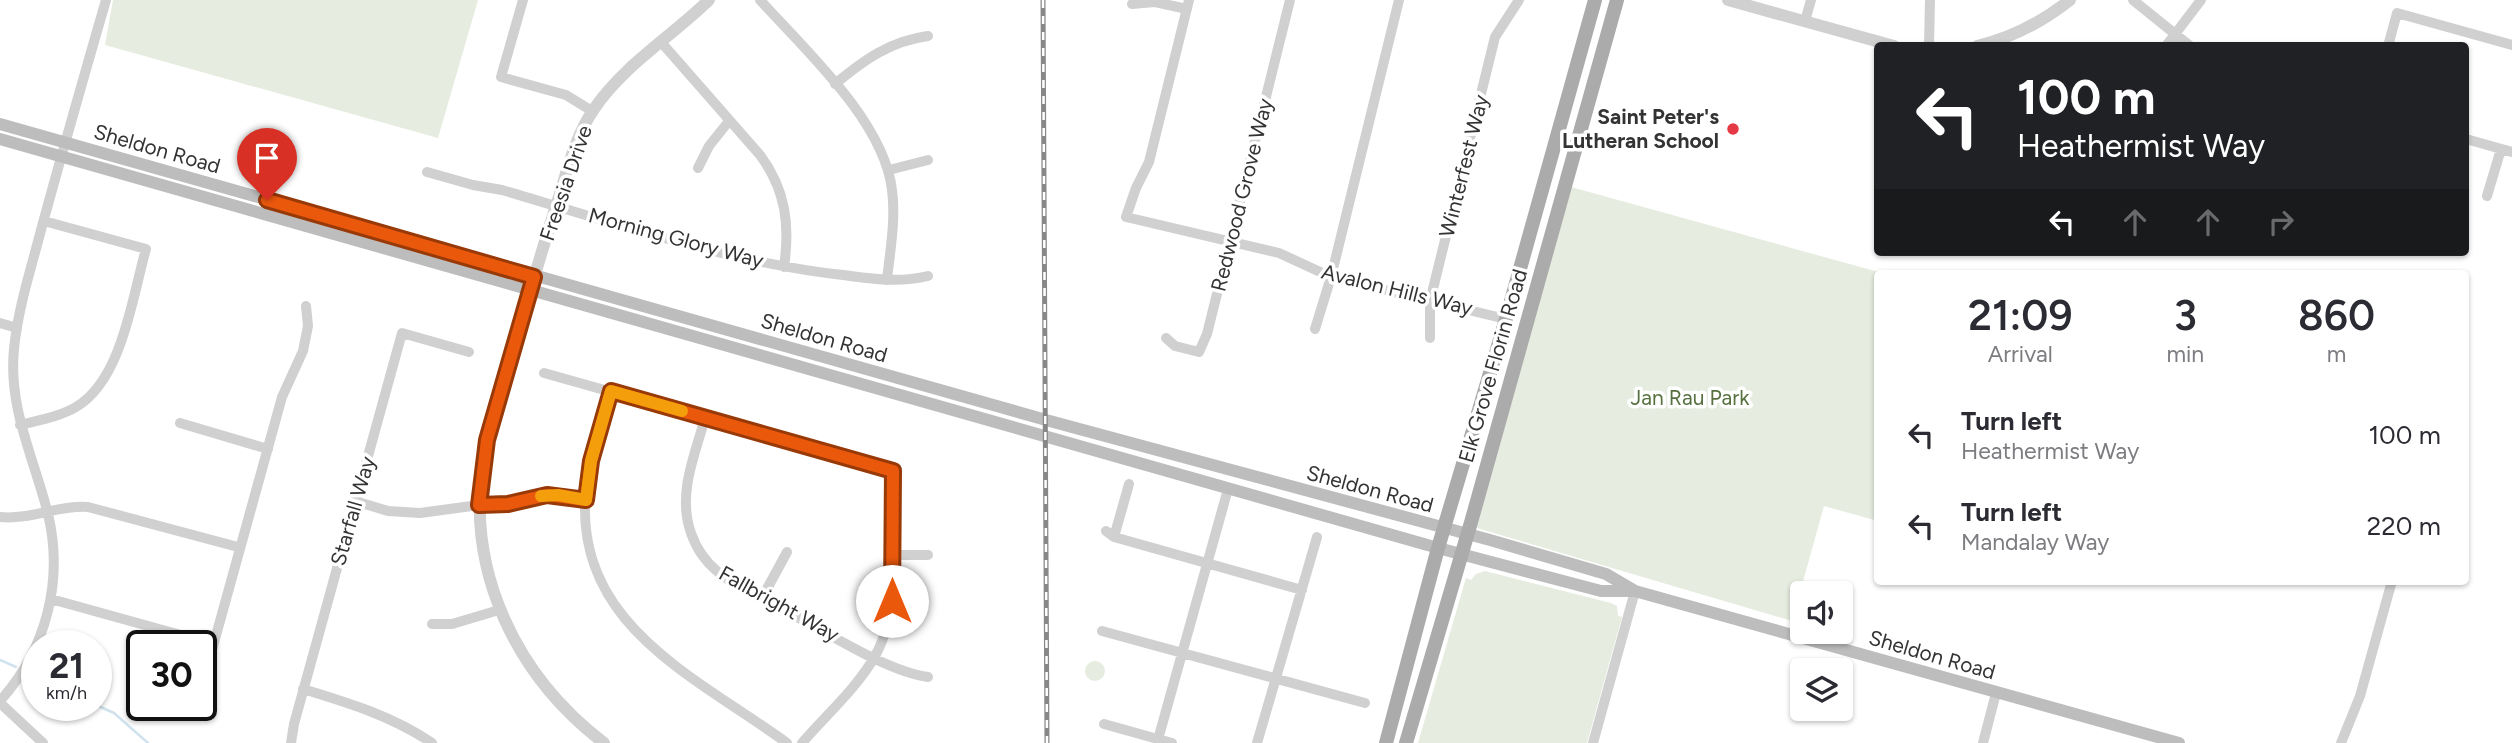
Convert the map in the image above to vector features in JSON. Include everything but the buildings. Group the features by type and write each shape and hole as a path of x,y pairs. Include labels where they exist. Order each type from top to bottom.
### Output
{"main road":[{"name":"Elk Grove Florin Road","path":"1386,743 1438,548 1506,319 1595,0"},
{"name":"Elk Grove Florin Road","path":"1406,743 1616,1"},
{"name":"Sheldon Road","path":"0,124 534,277 1606,574 1635,591 2179,743"},
{"name":"Sheldon Road","path":"0,139 1438,548 1601,592 1635,591"},
{"path":"1195,479 1226,478 1266,488 1278,484"}],"street":[{"path":"43,743 0,702 30,660 46,620 51,599 54,554 47,512 20,425 14,389 16,328 64,142 106,0"},
{"path":"523,0 501,77 566,95 592,111"},
{"name":"Freesia Drive","path":"604,743 548,690 522,654 499,610 483,554 479,505 487,440 571,158 592,111 615,82 709,0"},
{"path":"760,0 835,84 873,134 889,170 893,202 887,280"},
{"name":"Redwood Grove Way","path":"1166,338 1175,346 1199,352 1207,334 1290,0"},
{"path":"1315,329 1331,277 1399,0"},
{"name":"Winterfest Way","path":"1430,338 1430,301 1495,37 1519,0"},
{"path":"1728,0 1880,42"},
{"path":"1805,21 1811,0"},
{"path":"1929,42 1930,0"},
{"path":"1990,42 2021,32 2070,0"},
{"path":"2133,0 2185,42"},
{"path":"2169,42 2201,0"},
{"path":"1132,4 1188,4"},
{"name":"Avalon Hills Way","path":"1188,4 1149,162 1126,217 1279,253 1331,277 1506,319"},
{"path":"2389,42 2397,13 2512,45"},
{"path":"835,84 877,52 897,43 929,36"},
{"path":"661,42 767,164 781,193 788,224 784,267"},
{"path":"698,168 709,146 729,121"},
{"path":"2469,140 2512,152"},
{"path":"2487,196 2501,149"},
{"path":"889,170 928,160"},
{"name":"Morning Glory Way","path":"427,172 784,267 887,280 928,276"},
{"path":"20,425 71,410 93,394 105,379 117,353 146,249 44,221"},
{"path":"217,630 282,397 303,351 308,326 306,306"},
{"path":"0,323 16,328"},
{"name":"Starfall Way","path":"291,743 293,724 402,333 469,352"},
{"path":"544,373 893,471 891,612 885,635 862,674 802,743"},
{"path":"611,391 591,461 586,500 589,539 604,586 625,620 652,649 788,743"},
{"name":"Fallbright Way","path":"705,418 687,483 686,513 699,550 719,573 762,598 906,673 928,677"},
{"path":"180,423 268,449"},
{"path":"1129,484 1110,534 1302,590"},
{"path":"1157,741 1228,489"},
{"path":"355,501 388,511 420,513 508,504 547,495 586,500"},
{"path":"0,517 25,517 67,507 99,509 239,547"},
{"path":"1257,743 1317,537"},
{"path":"762,598 787,552"},
{"path":"893,555 928,555"},
{"path":"2341,743 2360,696 2391,585"},
{"path":"1593,743 1635,591"},
{"path":"51,599 163,630"},
{"path":"432,624 452,624 499,610"},
{"path":"1102,631 1365,703"},
{"path":"303,690 377,713 413,730 432,743"},
{"path":"1983,743 1996,693"},
{"path":"1104,724 1157,741 1172,743"}],"green space":[{"path":"113,0 478,0 438,138 105,45"},
{"name":"Jan Rau Park","path":"1571,187 1874,271 1874,520 1824,506 1803,581 1790,581 1790,620 1477,528"},
{"path":"1485,571 1617,606 1618,616 1622,617 1587,743 1418,743 1466,578 1471,580 1476,574"},
{"path":"1091,661 1099,661 1105,671 1099,681 1091,681 1085,675 1085,667"}],"waterway":[{"path":"0,660 16,667"},
{"path":"112,712 148,743"}],"railway":[{"path":"1043,0 1047,743"}],"slow traffic":[{"path":"541,496 558,495 586,500 591,461 611,391 682,411"}],"place":[{"name":"Saint Peter's Lutheran School","path":"1733,129"}],"route":[{"path":"267,200 534,277 487,440 479,505 508,504 547,495 586,500 591,461 611,391 893,471 892,601"}]}
